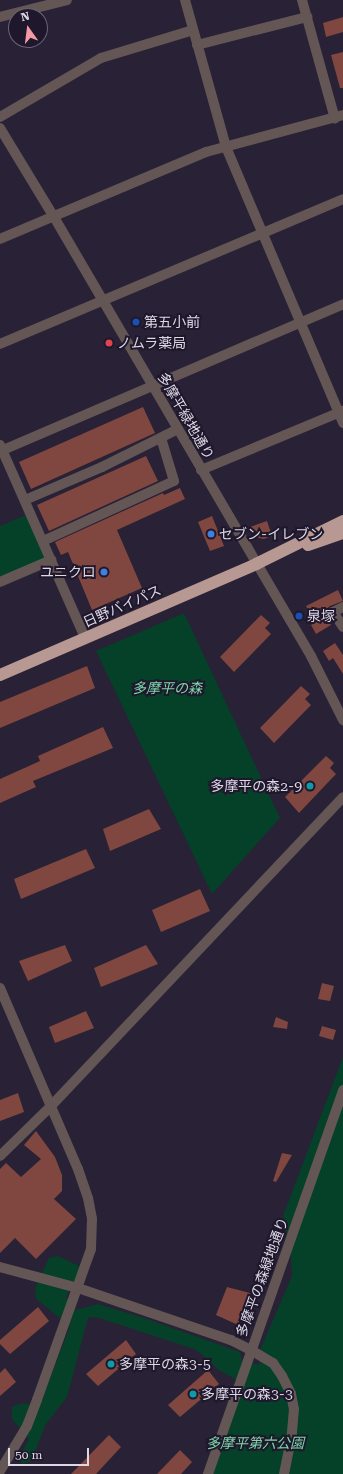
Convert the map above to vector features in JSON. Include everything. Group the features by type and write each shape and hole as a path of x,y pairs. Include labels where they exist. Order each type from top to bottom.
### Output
{"highway":[{"name":"日野バイパス","path":"0,675 256,564 343,521"},
{"name":"日野バイパス","path":"256,564 343,533"}],"street":[{"path":"0,17 41,3 67,0"},
{"path":"185,0 226,147 340,412 343,423"},
{"path":"0,239 206,152 339,117 302,0"},
{"path":"197,45 307,17"},
{"path":"0,116 100,58 193,30"},
{"name":"多摩平緑地通り","path":"0,128 54,217 311,656 343,720"},
{"path":"0,344 343,198"},
{"path":"85,638 2,447 343,304"},
{"path":"201,470 340,412"},
{"path":"25,500 178,429"},
{"path":"43,541 174,481 161,438"},
{"path":"0,582 51,560"},
{"path":"343,607 334,612 343,628"},
{"path":"0,1156 51,1106 343,797"},
{"path":"0,988 78,1169 88,1198 92,1219 91,1249 78,1288 27,1426 0,1471"},
{"name":"多摩平の森緑地通り","path":"208,1474 343,1090"},
{"path":"0,1267 78,1288 231,1340 272,1363 282,1376 291,1394 294,1422 284,1474"}],"green space":[{"path":"31,513 51,560 0,582 0,526"},
{"name":"多摩平の森","path":"184,613 280,818 212,894 96,651"},
{"name":"多摩平第六公園","path":"343,1057 343,1474 211,1474 242,1383 219,1370 207,1358 194,1349 96,1317 88,1318 67,1397 46,1424 31,1461 22,1464 19,1458 29,1439 12,1419 12,1407 19,1404 41,1403 70,1326 36,1299 35,1288 49,1258 58,1256 81,1267 66,1297 76,1310 98,1304 144,1318 240,1352 243,1364 249,1362 259,1365 260,1350 292,1276 291,1256 283,1216"}],"building":[{"path":"343,17 343,32 326,37 323,23"},
{"path":"343,52 343,88 340,88 331,55"},
{"path":"143,407 155,433 31,489 19,462"},
{"path":"146,456 158,481 49,531 37,505"},
{"path":"180,488 185,499 117,530 142,588 92,610 68,552 61,555 55,542 163,493 164,495"},
{"name":"セブン-イレブン","path":"212,516 224,546 210,551 198,522"},
{"path":"267,521 272,536 264,539 254,537 250,527"},
{"path":"338,590 343,601 330,606 323,612 331,625 316,634 311,625 315,623 306,606"},
{"path":"261,615 270,623 265,628 271,634 234,672 220,657"},
{"path":"335,643 343,655 343,674 333,658 329,661 323,651"},
{"path":"87,666 95,688 0,728 0,702"},
{"path":"301,686 310,694 305,699 311,705 274,743 260,728"},
{"path":"103,727 113,748 33,781 36,787 0,803 0,779 40,761 38,756"},
{"name":"多摩平の森2-9","path":"326,756 334,763 330,768 336,774 299,813 285,797"},
{"path":"149,809 161,829 110,851 103,829"},
{"path":"86,849 95,868 21,899 14,879"},
{"path":"200,889 210,911 161,932 152,910"},
{"path":"65,945 72,961 28,981 19,961"},
{"path":"146,945 158,964 101,987 94,968"},
{"path":"322,983 334,986 330,1001 318,999"},
{"path":"86,1011 94,1028 55,1043 49,1027"},
{"path":"276,1017 288,1022 287,1029 273,1027"},
{"path":"322,1026 336,1030 333,1040 319,1036"},
{"path":"18,1093 24,1112 0,1121 0,1100"},
{"path":"36,1131 55,1157 62,1175 62,1191 54,1199 76,1219 36,1259 15,1238 0,1253 0,1169 6,1163 21,1177 41,1159 24,1145"},
{"path":"282,1153 292,1155 276,1182 273,1181"},
{"path":"227,1287 250,1293 238,1325 216,1315"},
{"path":"38,1307 49,1321 10,1354 0,1344 0,1340"},
{"name":"多摩平の森3-5","path":"126,1340 136,1354 98,1386 86,1374"},
{"path":"5,1368 16,1382 0,1396 0,1373"},
{"name":"多摩平の森3-3","path":"208,1370 219,1384 180,1417 168,1405"},
{"path":"109,1435 121,1447 96,1474 71,1474"},
{"path":"180,1450 192,1462 181,1474 157,1474"}],"place":[{"name":"第五小前","path":"136,322"},
{"name":"ノムラ薬局","path":"109,343"},
{"name":"セブン-イレブン","path":"211,534"},
{"name":"ユニクロ","path":"104,572"},
{"name":"泉塚","path":"299,616"},
{"name":"多摩平の森2-9","path":"310,786"},
{"name":"多摩平の森3-5","path":"111,1364"},
{"name":"多摩平の森3-3","path":"193,1394"}]}
